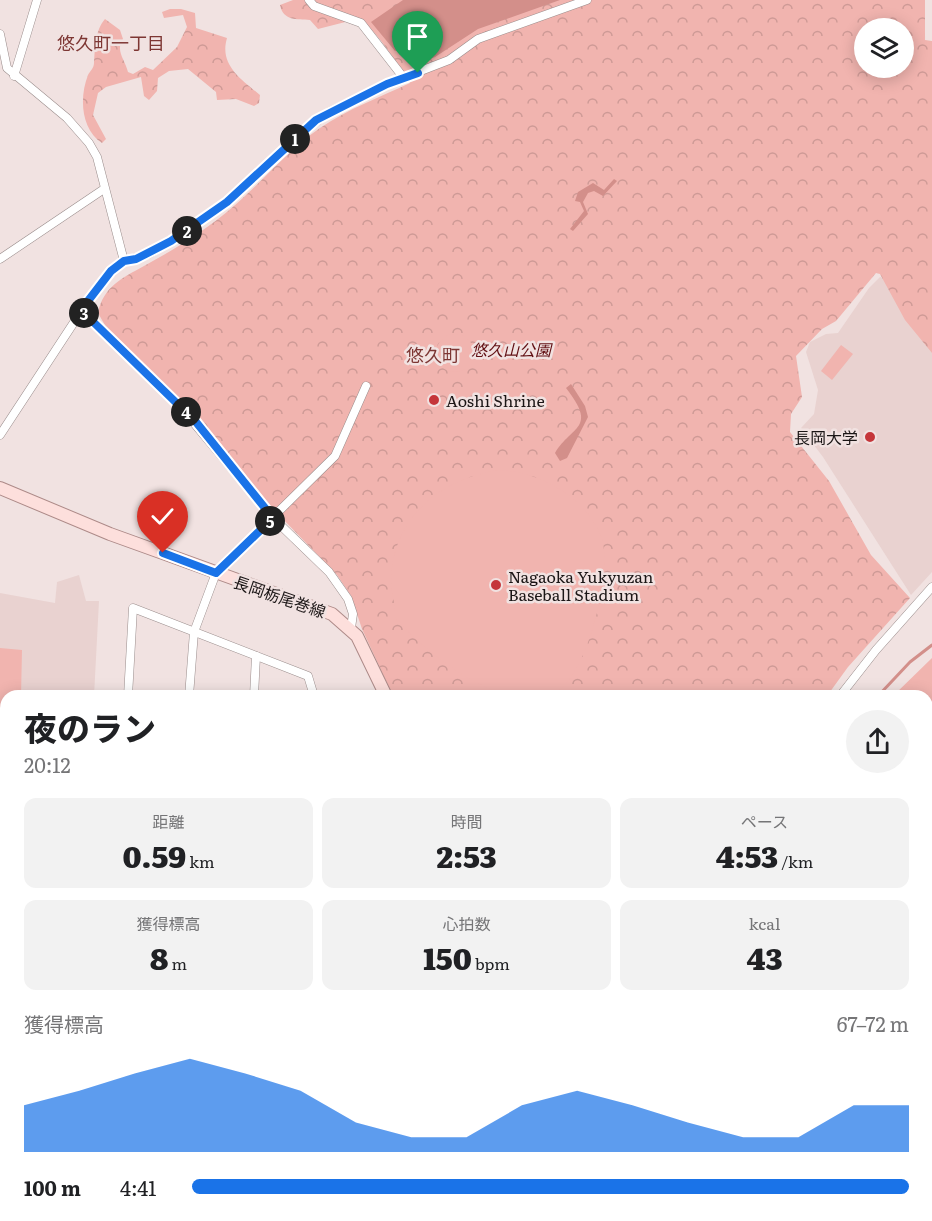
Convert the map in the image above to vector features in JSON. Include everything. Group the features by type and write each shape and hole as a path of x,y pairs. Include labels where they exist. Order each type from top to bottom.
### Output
{"main road":[{"name":"長岡栃尾巻線","path":"0,488 110,534 216,573 322,608 351,628 362,644 383,690"}],"street":[{"path":"14,76 37,0"},
{"path":"309,0 314,6 361,23 403,77"},
{"path":"0,435 81,310 111,271 124,261 149,254 227,202 316,120 403,77 450,60 478,39 587,0"},
{"path":"0,34 4,56 14,76 67,118 89,142 97,157 124,261"},
{"path":"0,259 104,189"},
{"path":"81,310 196,422 273,518 339,583 353,614 351,628"},
{"path":"189,690 194,632 216,573 335,456 366,386"},
{"path":"845,690 876,650 932,587"},
{"path":"128,690 133,608 308,676 312,690"},
{"path":"254,690 256,656"}],"shaded area":[{"path":"403,0 560,0 478,29 435,57 417,64 413,61 429,48 430,42 422,41 395,51 371,22"},
{"path":"614,179 617,181 603,196 594,191 588,193 583,202 588,214 573,231 570,229 584,211 580,202 575,201 578,192 593,183 604,190"},
{"name":"長岡大学","path":"880,277 904,285 932,303 932,572 911,595 823,457 801,428 814,414 818,390 806,352 810,342 826,334 838,333 869,288"},
{"path":"571,384 585,406 588,417 567,458 560,461 555,453 579,425 581,419 575,401 566,388"},
{"path":"79,575 86,601 99,601 94,690 0,690 0,593 55,603 57,582"}],"green space":[{"name":"悠久山公園","path":"293,0 925,0 925,40 932,41 932,353 905,320 880,274 876,273 836,321 822,329 796,356 802,397 791,414 790,432 829,481 871,555 910,598 848,667 831,690 390,690 362,629 351,596 337,575 250,485 199,421 110,334 98,313 104,296 115,284 184,243 222,216 310,135 342,115 410,83 379,38 357,19 318,29 310,20 287,17 280,5"},
{"path":"170,9 195,13 196,28 227,38 225,48 229,64 239,77 260,95 259,103 254,106 236,99 217,100 216,92 188,69 169,71 158,78 157,91 149,100 144,96 141,77 106,87 98,93 93,115 106,139 102,143 95,137 86,121 83,93 88,75 94,65 96,40 102,23 105,19 120,30 123,39 120,51 128,72 133,74 145,67 153,70 177,47 187,27 183,15 164,18 162,12"},
{"path":"455,334 468,340 474,353 468,366 455,372 442,366 436,353 442,340"},
{"path":"841,345 853,354 832,380 821,371"},
{"name":"Nagaoka Yukyuzan Baseball Stadium","path":"499,470 530,475 545,481 573,498 594,522 601,536 604,572 594,622 576,669 558,690 494,690 480,684 448,665 418,641 395,617 391,580 394,558 400,538 410,520 439,492 478,475"},
{"path":"0,648 22,650 21,690 0,690"},
{"path":"932,658 932,690 899,690"}],"waterway":[{"path":"884,690 910,662 932,645"}],"place":[{"name":"Aoshi Shrine","path":"434,400"},
{"name":"長岡大学","path":"870,437"},
{"name":"Nagaoka Yukyuzan Baseball Stadium","path":"496,585"}],"district":[{"name":"悠久町一丁目","path":"111,42"},
{"name":"悠久町","path":"433,354"}],"route":[{"path":"163,553 216,573 273,518 240,480 196,422 81,310 111,271 124,261 149,254 171,241 227,202 316,120 387,84 418,73"}]}
